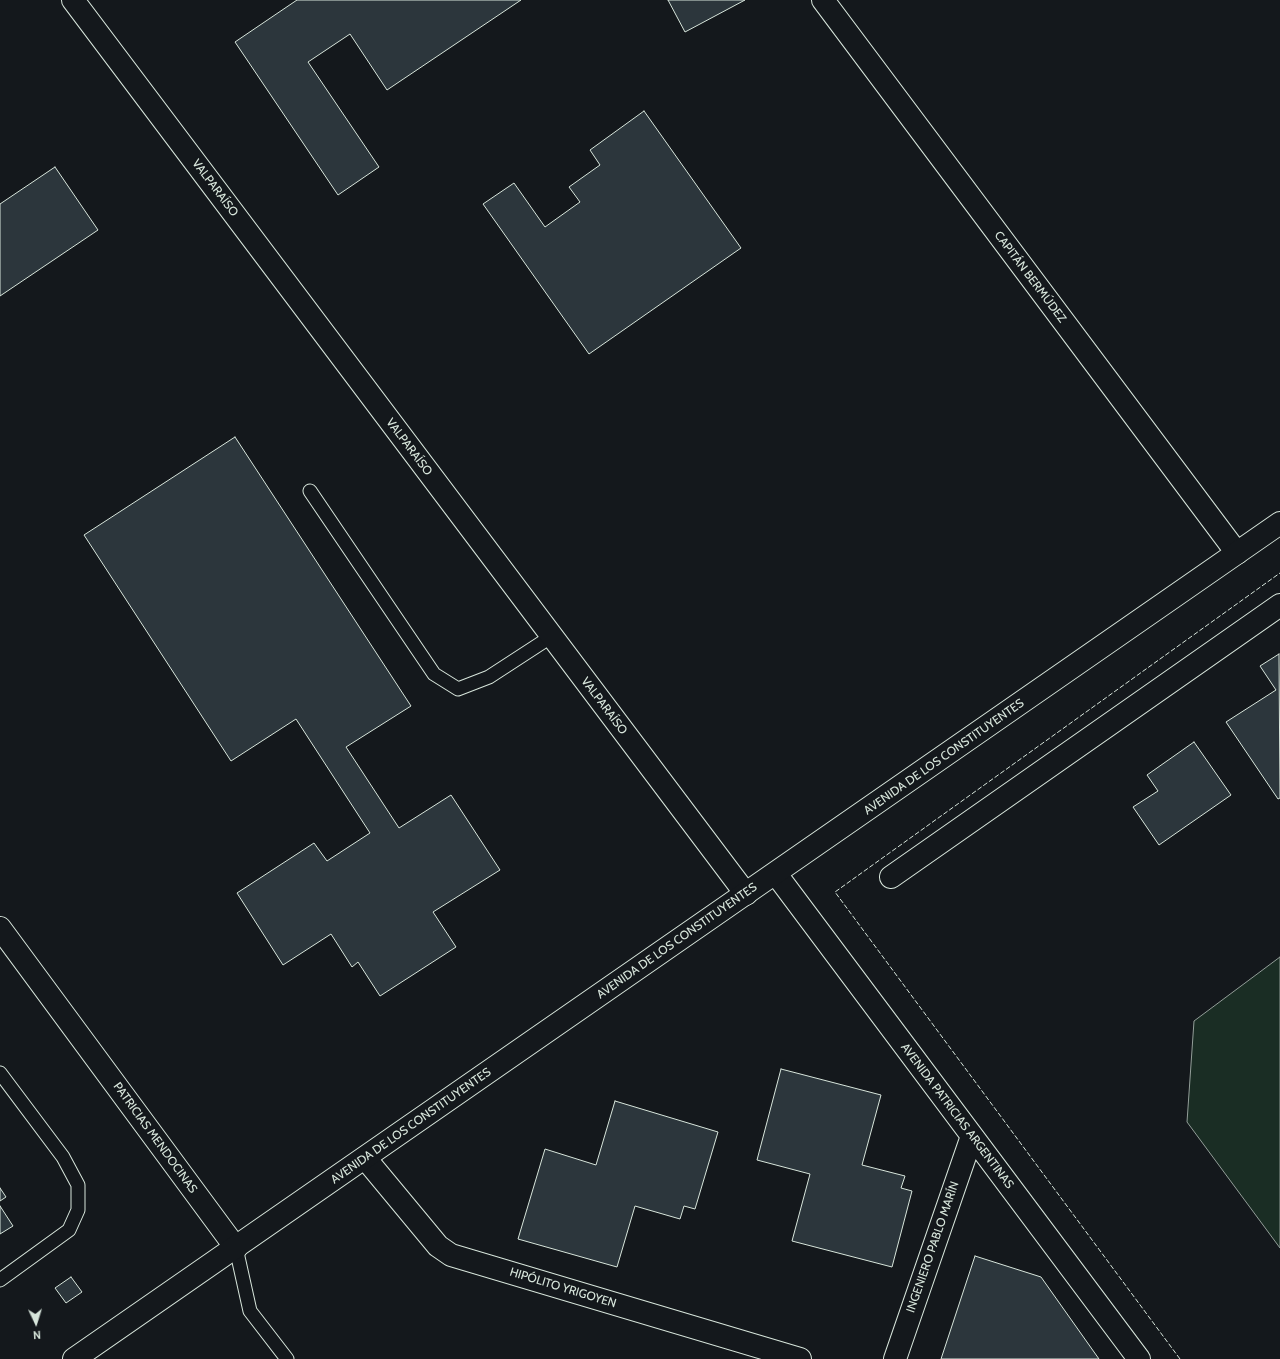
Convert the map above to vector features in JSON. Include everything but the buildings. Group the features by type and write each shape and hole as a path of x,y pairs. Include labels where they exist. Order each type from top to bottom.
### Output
{"street":[{"name":"VALPARAÍSO","path":"73,0 746,894"},
{"name":"CAPITÁN BERMÚDEZ","path":"823,0 1237,553"},
{"name":"AVENIDA DE LOS CONSTITUYENTES","path":"74,1359 776,874 1280,523"},
{"path":"892,877 1280,605"},
{"name":"AVENIDA PATRICIAS ARGENTINAS","path":"776,874 1139,1359"},
{"name":"PATRICIAS MENDOCINAS","path":"0,928 236,1248"},
{"name":"INGENIERO PABLO MARÍN","path":"895,1359 972,1136"},
{"name":"HIPÓLITO YRIGOYEN","path":"365,1158 438,1246 451,1255 800,1359"}],"lane":[{"path":"310,491 434,674 458,689 489,677 552,636"},
{"path":"0,1073 63,1157 78,1185 78,1210 68,1230 0,1280"},
{"name":"PATRICIAS MENDOCINAS","path":"236,1248 250,1311 287,1359"}],"green space":[{"path":"1280,957 1280,1248 1187,1122 1194,1021"}],"fence":[{"path":"1180,1359 835,892 1280,573"}]}
